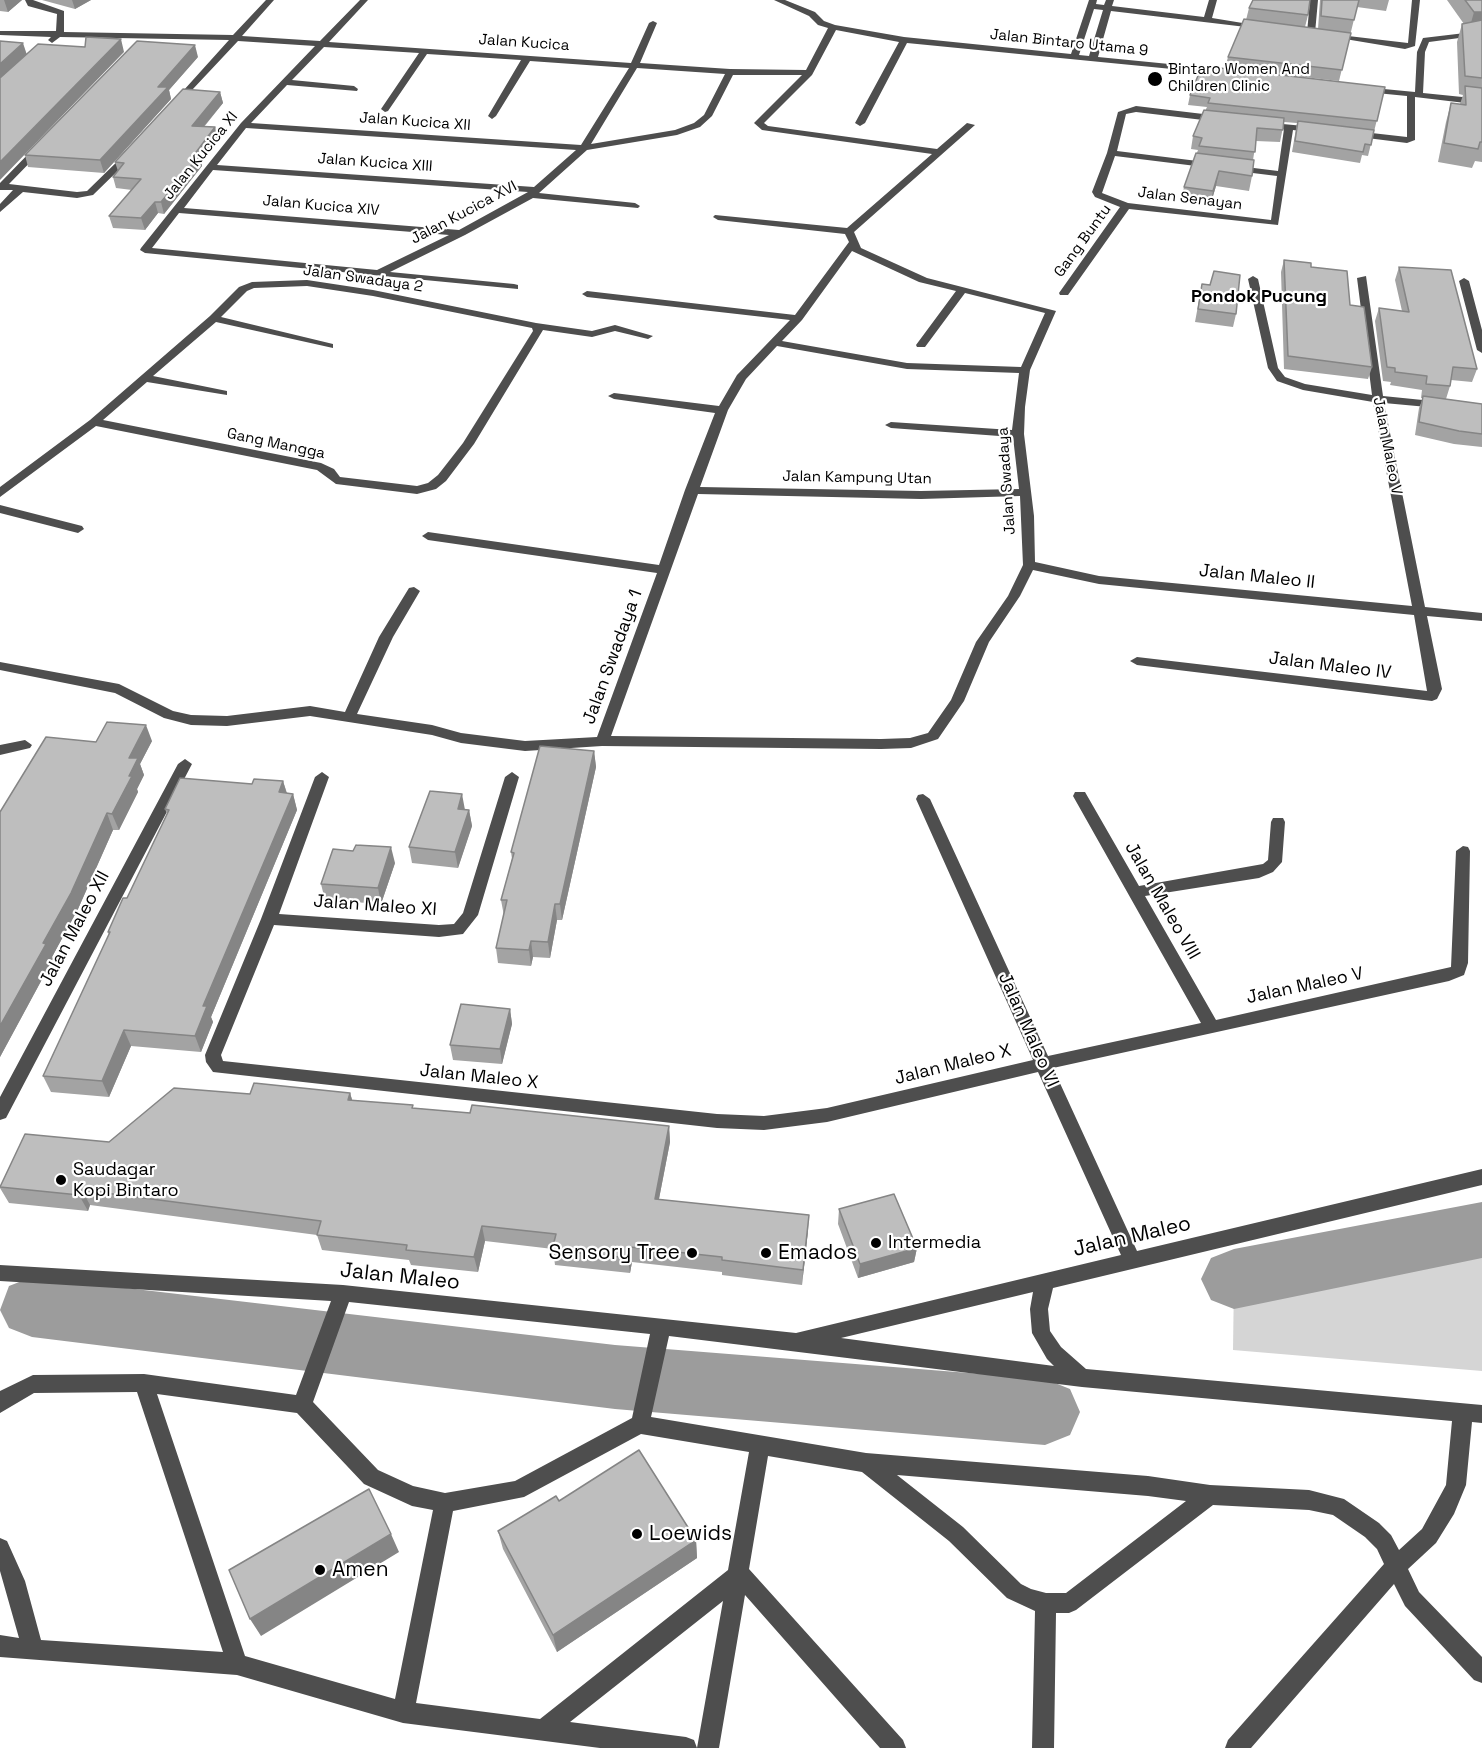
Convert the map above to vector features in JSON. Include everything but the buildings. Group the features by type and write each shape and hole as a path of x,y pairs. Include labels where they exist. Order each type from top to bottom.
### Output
{"street":[{"path":"29,0 31,4 61,13 60,32 41,50"},
{"path":"167,114 270,0"},
{"name":"Jalan Kucica XI","path":"364,0 244,125 145,250 381,273"},
{"name":"Jalan Bintaro Utama 9","path":"778,0 812,14 821,23 833,27 904,40 1234,74"},
{"path":"1207,20 1213,0"},
{"path":"1311,33 1314,0"},
{"path":"1299,32 1405,46 1412,44 1416,0"},
{"path":"1075,56 1091,6 1276,29"},
{"path":"1093,58 1108,7"},
{"name":"Jalan Kucica XVI","path":"381,273 534,192 584,148 634,66 653,23"},
{"path":"833,27 809,73 759,123 765,128 941,152"},
{"name":"Jalan Kucica","path":"0,33 237,38 730,72 809,73"},
{"path":"1348,133 1407,140 1412,138 1421,52 1426,40 1482,33"},
{"path":"140,45 148,36"},
{"path":"860,123 904,40"},
{"path":"385,110 425,50"},
{"path":"492,116 527,58"},
{"name":"Jalan Kucica XII","path":"244,125 584,148 678,132 698,125 708,116 730,72"},
{"path":"284,82 354,89"},
{"path":"1352,87 1482,102"},
{"name":"Jalan Senayan","path":"1230,120 1130,110 1120,114 1112,153 1097,192 1104,199 1126,206 1275,223 1289,127"},
{"path":"1254,123 1325,131"},
{"path":"718,217 849,231 970,125"},
{"path":"0,186 48,138"},
{"path":"0,186 77,195 90,193 136,147"},
{"path":"1112,153 1283,174"},
{"name":"Jalan Kucica XIII","path":"211,167 534,192 636,207"},
{"path":"0,209 21,188"},
{"name":"Gang Buntu","path":"1064,294 1126,206"},
{"name":"Jalan Kucica XIV","path":"177,210 462,232"},
{"path":"849,231 853,243"},
{"name":"Jalan Swadaya","path":"602,741 881,744 911,743 933,736 957,700 977,652 1014,596 1029,565 1028,516 1023,492 1023,467 1018,434 1019,407 1025,370 1051,311 923,280 857,250 853,243"},
{"name":"Jalan Swadaya 1","path":"0,666 119,689 168,715 190,720 227,721 310,711 432,730 496,744 525,746 602,741 691,490 722,410 741,378 798,318 853,243"},
{"path":"381,273 514,286"},
{"name":"Jalan Maleo V","path":"1362,278 1378,399 1418,612"},
{"path":"1253,279 1273,368 1281,379 1303,387 1378,399 1482,409"},
{"path":"1464,281 1482,350"},
{"name":"Jalan Swadaya 2","path":"0,493 94,422 243,290 252,285 307,283 384,295 536,326 592,334 615,328 648,336"},
{"path":"921,345 961,291"},
{"path":"587,294 798,318"},
{"path":"214,318 329,346"},
{"name":"Gang Mangga","path":"94,422 321,467 330,472 336,480 417,490 432,486 442,478 468,444 538,331 536,326"},
{"path":"776,343 906,366 1025,370"},
{"path":"145,378 222,393"},
{"path":"614,396 722,410"},
{"path":"891,425 1018,434"},
{"name":"Jalan Kampung Utan","path":"691,490 921,495 1023,492"},
{"path":"0,509 78,529"},
{"path":"428,536 664,570"},
{"name":"Jalan Maleo II","path":"1029,565 1099,580 1482,617"},
{"path":"349,717 386,637 414,591"},
{"name":"Jalan Maleo IV","path":"1137,661 1432,696 1435,689 1418,612"},
{"path":"0,750 26,745"},
{"name":"Jalan Maleo XII","path":"0,1113 185,764"},
{"name":"Jalan Maleo X","path":"322,777 269,919 213,1055 214,1062 219,1068 229,1071 764,1123 827,1115 1043,1064"},
{"name":"Jalan Maleo XI","path":"269,919 439,931 458,930 470,915 512,777"},
{"name":"Jalan Maleo VIII","path":"1080,796 1211,1026"},
{"name":"Jalan Maleo VI","path":"923,800 1132,1260"},
{"path":"1134,892 1259,872 1275,862 1278,822"},
{"name":"Jalan Maleo V","path":"1043,1064 1458,971 1463,851"},
{"name":"Jalan Maleo","path":"793,1341 1482,1178"},
{"name":"Jalan Maleo","path":"0,1273 343,1293 661,1329 793,1341 1082,1378 1472,1413"},
{"path":"1045,1281 1039,1309 1041,1333 1054,1353 1082,1378"},
{"path":"302,1405 343,1293"},
{"path":"640,1424 661,1329"},
{"path":"144,1383 237,1664"},
{"path":"0,1404 8,1396 33,1384 144,1383 302,1405 371,1477 412,1496 446,1503 517,1490 640,1424 866,1463 1148,1486 1210,1495 1309,1500 1337,1506 1361,1521 1384,1542 1412,1599 1482,1672"},
{"path":"1236,1748 1395,1567 1429,1536 1447,1507 1456,1485 1472,1413"},
{"path":"708,1748 740,1574 760,1446"},
{"path":"866,1463 956,1534 1014,1591 1028,1599 1046,1603 1069,1603 1210,1495"},
{"path":"403,1712 446,1503"},
{"path":"0,1548 15,1581 33,1650"},
{"path":"543,1730 740,1574"},
{"path":"740,1574 895,1748"},
{"path":"1043,1748 1046,1603"},
{"path":"0,1646 237,1664 403,1712 686,1748"}],"shaded area":[{"path":"1482,1220 1482,1371 1233,1350 1234,1279"}],"waterway":[{"path":"1234,1279 1482,1230"},
{"path":"32,1307 615,1377 1045,1412"}],"place":[{"name":"Bintaro Women And Children Clinic","path":"1155,79"},
{"name":"Saudagar Kopi Bintaro","path":"61,1180"},
{"name":"Intermedia","path":"876,1243"},
{"name":"Sensory Tree","path":"692,1253"},
{"name":"Emados","path":"766,1253"},
{"name":"Loewids","path":"637,1534"},
{"name":"Amen","path":"320,1570"}],"district":[{"name":"Pondok Pucung","path":"1259,297"}]}
